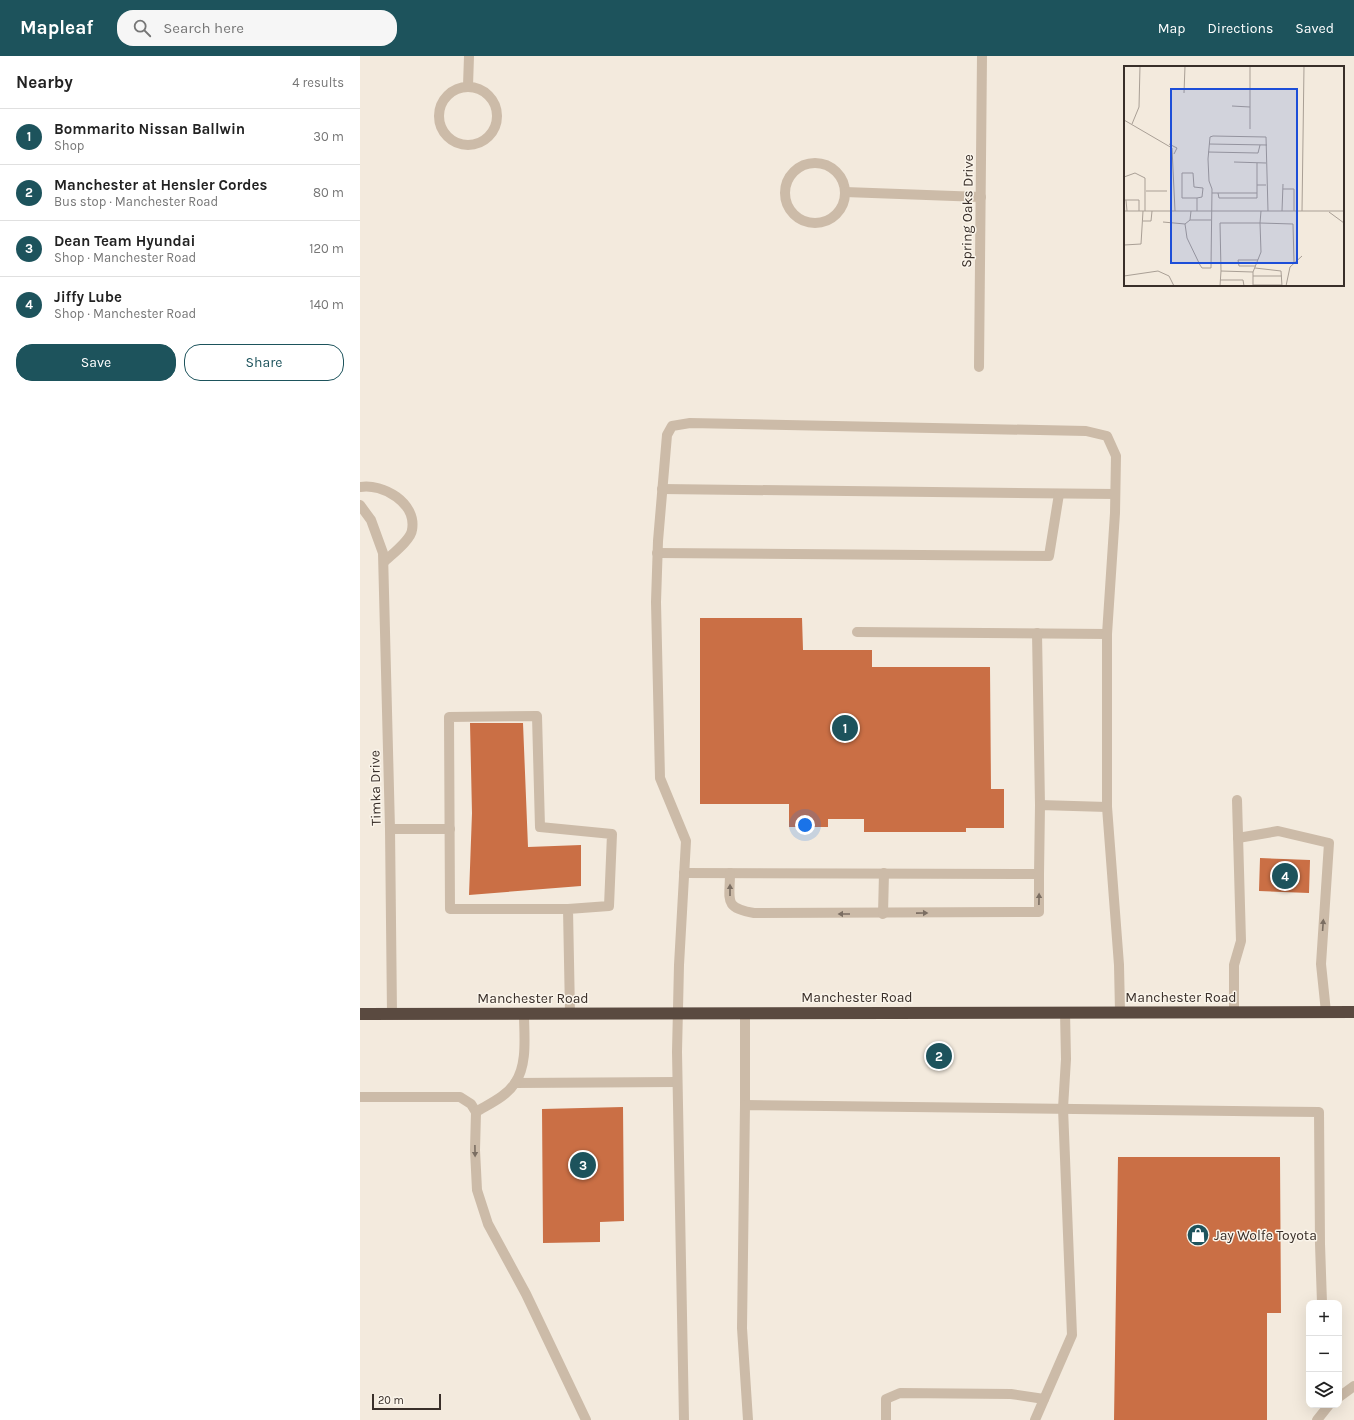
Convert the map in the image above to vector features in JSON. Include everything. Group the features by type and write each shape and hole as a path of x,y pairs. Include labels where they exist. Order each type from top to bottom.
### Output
{"highway":[{"name":"Manchester Road","path":"360,1014 678,1012 1354,1012"}],"street":[{"path":"468,86 469,56"},
{"name":"Spring Oaks Drive","path":"979,367 982,56"},
{"path":"468,86 478,88 486,92 493,100 497,109 497,119 495,128 489,136 481,142 472,145 462,145 453,142 440,127 438,118 439,108 443,99 450,92 458,88 468,86"},
{"path":"815,162 824,164 840,175 844,183 845,192 844,203 839,212 830,219 810,223 800,220 792,213 786,204 784,194 786,183 790,175 797,168 805,164 815,162"},
{"path":"845,192 981,197"},
{"path":"684,1420 678,1012 686,841 660,778 656,602 657,553 662,489 667,435 672,426 690,422 1086,430 1107,436 1116,456 1107,634 1107,807 1119,965 1120,1012"},
{"path":"360,487 365,486 385,489 402,501 411,517 412,531 403,544 384,562"},
{"path":"662,489 1115,494"},
{"path":"657,553 1049,556 1059,494"},
{"name":"Timka Drive","path":"360,505 371,520 383,552 384,562 390,829 392,1014"},
{"path":"857,632 1107,634"},
{"path":"730,873 730,901 734,907 740,911 754,913 883,914 1039,912 1040,805 1037,633"},
{"path":"537,716 540,827 612,834 609,906 568,909 450,909 449,717 537,716"},
{"path":"1234,1012 1234,965 1241,941 1237,800"},
{"path":"1040,805 1107,807"},
{"path":"390,829 450,829"},
{"path":"1238,838 1278,831 1329,843 1321,964 1326,1012"},
{"path":"684,873 1039,874"},
{"path":"883,914 884,873"},
{"path":"568,909 570,1013"},
{"path":"1035,1420 1072,1335 1063,1108 1066,1059 1066,1012"},
{"path":"476,1112 501,1096 515,1083 521,1070 524,1013"},
{"path":"745,1013 742,1328 748,1420"},
{"path":"515,1083 678,1082"},
{"path":"360,1097 460,1097 471,1104 476,1112 475,1150 477,1190 488,1224 526,1294 586,1420"},
{"path":"745,1105 1319,1112 1322,1300"},
{"path":"1342,1395 1354,1386"},
{"path":"886,1420 886,1399 900,1393 1011,1394 1044,1399"},
{"path":"1317,1420 1326,1408"}],"building":[{"path":"700,618 802,618 803,650 872,650 872,667 990,667 991,789 1004,789 1004,828 966,828 966,832 864,832 864,819 828,819 828,827 789,827 789,804 700,804"},
{"path":"470,723 523,723 528,847 581,845 581,886 469,895 472,813"},
{"path":"1260,858 1310,860 1309,893 1259,891"},
{"path":"623,1107 624,1221 600,1222 600,1242 543,1243 542,1109"},
{"name":"Jay Wolfe Toyota","path":"1118,1157 1280,1157 1281,1313 1267,1313 1267,1420 1114,1420"}],"place":[{"name":"Bommarito Nissan Ballwin","path":"845,728"},
{"name":"Jiffy Lube","path":"1285,876"},
{"name":"Manchester at Hensler Cordes","path":"939,1056"},
{"name":"Dean Team Hyundai","path":"583,1165"},
{"name":"Jay Wolfe Toyota","path":"1198,1235"}]}
